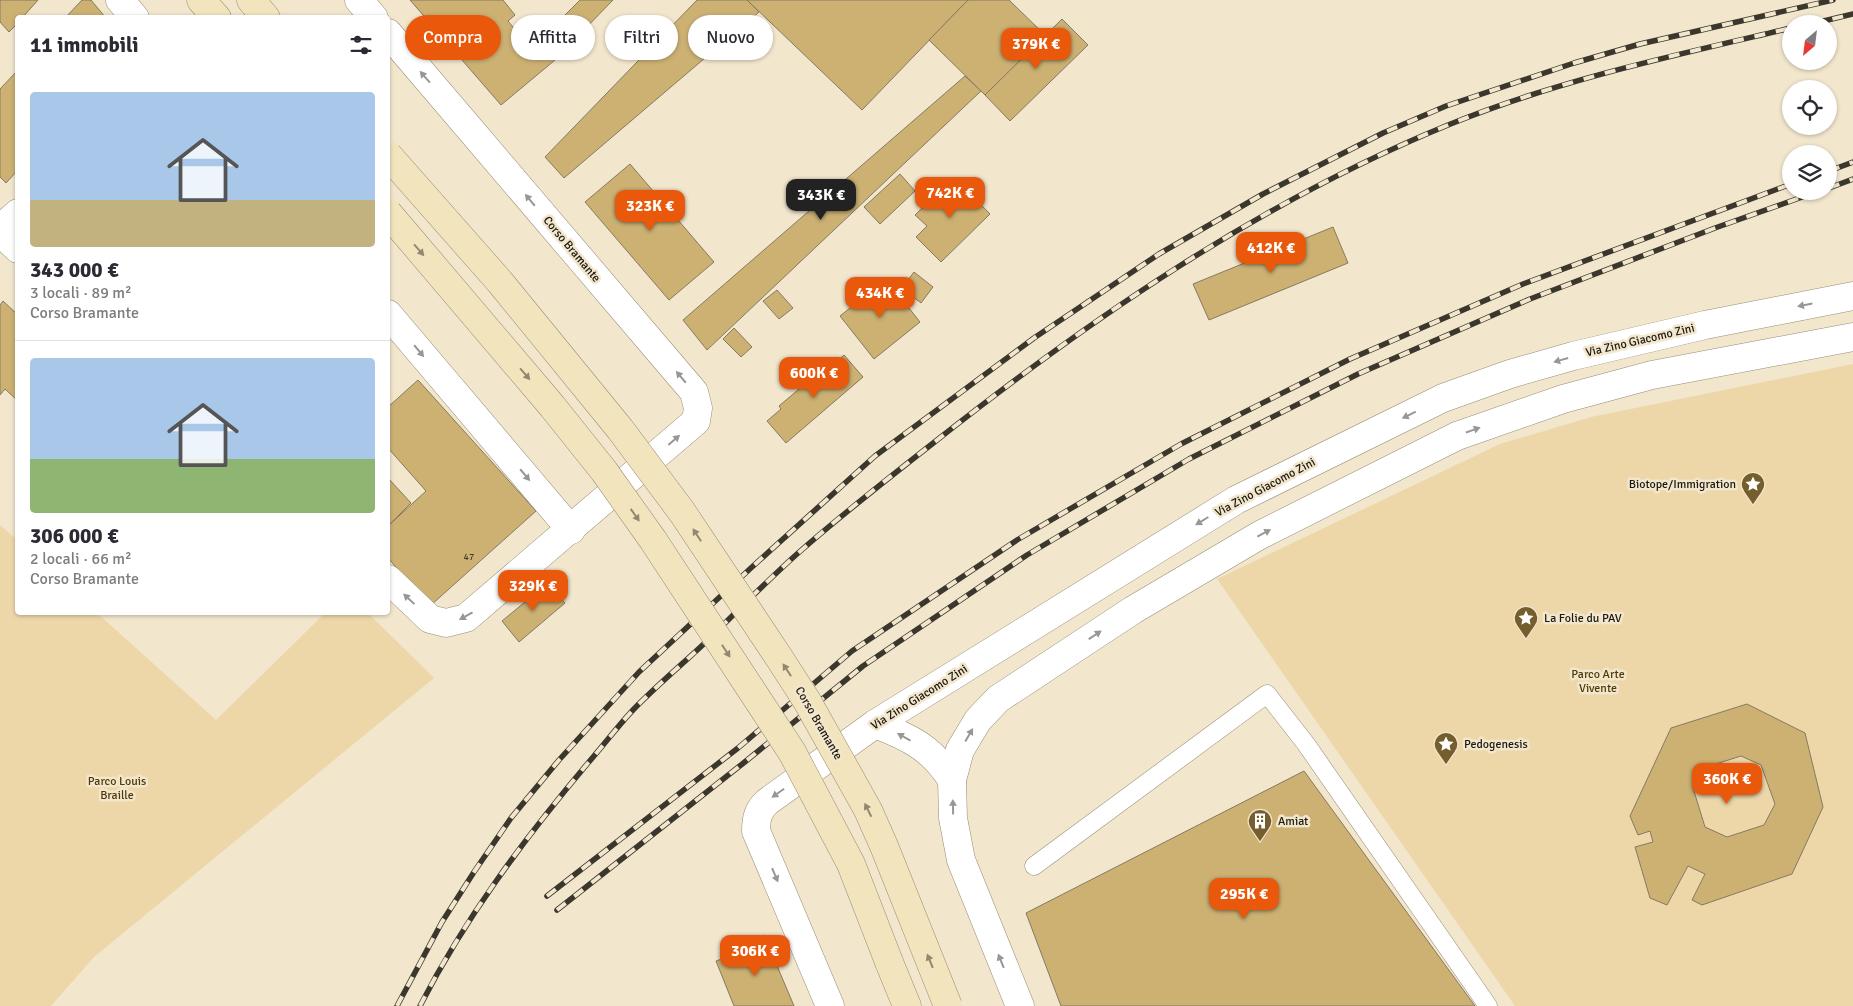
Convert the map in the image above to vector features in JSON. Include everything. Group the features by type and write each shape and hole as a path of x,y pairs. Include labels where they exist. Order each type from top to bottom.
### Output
{"main road":[{"path":"202,0 214,15"},
{"path":"251,0 264,15"},
{"name":"Corso Bramante","path":"390,157 500,282 620,429 682,512 778,656 807,701 868,810 948,1006"},
{"path":"390,215 604,470 658,548 792,752 851,864 907,1006"}],"street":[{"path":"120,0 132,15"},
{"path":"359,0 372,15"},
{"name":"Corso Bramante","path":"390,35 694,392 698,408 696,421 571,530"},
{"path":"15,216 0,231 15,246"},
{"name":"Via Zino Giacomo Zini","path":"830,1006 756,830 756,821 759,812 766,802 875,724 1236,500 1443,398 1510,374 1573,356 1705,325 1853,296"},
{"path":"390,316 571,530 466,618 446,623 430,619 390,581"},
{"path":"1020,1006 961,860 953,818 952,780 960,750 978,720 998,699 1133,610 1260,535 1457,436 1563,399 1652,375 1853,337"},
{"path":"875,724 923,747 942,764 952,780"}],"lane":[{"path":"1034,866 1267,694 1306,744 1488,1006"}],"green space":[{"name":"Parco Arte Vivente","path":"1853,364 1853,1006 1515,1006 1217,579 1500,444 1591,417"},
{"name":"Parco Louis Braille","path":"0,525 15,538 15,615 99,615 216,720 323,615 370,615 434,678 94,957 51,1006 0,1006"}],"building":[{"path":"0,0 38,0 25,15 15,15 15,26 9,32 0,22"},
{"path":"82,0 91,0 104,15 68,15"},
{"path":"410,0 503,0 515,15 511,15 511,18 508,21 511,25 511,60 555,60 501,105 462,60 501,60 501,15 423,15"},
{"path":"580,0 613,0 595,19 595,15 565,15"},
{"path":"697,0 747,0 759,12 755,15 688,15 688,60 703,60 564,178 545,157 639,60 678,60 678,20"},
{"path":"747,0 968,0 862,110 773,25 773,15 763,15"},
{"path":"968,0 1009,0 1046,36 985,95 929,40"},
{"path":"1062,19 1088,45 1010,121 985,95"},
{"path":"15,73 15,173 6,183 0,177 0,89"},
{"path":"965,76 981,91 707,350 683,320"},
{"path":"630,164 714,262 669,300 585,202"},
{"path":"900,174 915,191 880,224 864,207"},
{"path":"954,177 990,214 941,262 916,237 927,226 915,215"},
{"path":"1333,227 1348,263 1209,320 1193,284"},
{"path":"914,272 933,287 921,303 902,288"},
{"path":"886,279 920,322 874,359 840,316"},
{"path":"777,290 793,308 779,319 763,301"},
{"path":"3,301 15,312 15,398 5,389 0,395 0,305"},
{"path":"734,328 752,347 741,357 723,339"},
{"path":"844,355 863,377 786,443 767,421 781,409 779,406 805,384 807,387"},
{"path":"418,380 536,511 430,606 390,560 390,524 426,491 390,450 390,405"},
{"path":"390,480 411,503 390,524"},
{"path":"548,583 565,603 519,642 502,621"},
{"path":"1747,704 1805,733 1823,807 1792,874 1702,905 1692,900 1705,874 1688,866 1667,905 1650,898 1635,847 1653,842 1650,831 1638,835 1630,816 1671,728","holes":["1741,756 1761,765 1775,804 1764,825 1727,837 1705,827 1693,788 1703,768"]},
{"name":"Amiat","path":"1304,771 1475,1006 1061,1006 1026,913"},
{"path":"764,935 794,1006 734,1006 716,961 749,949 746,945"}],"railway":[{"path":"397,1006 442,922 511,818 559,760 639,672 875,456 1034,338 1159,254 1263,194 1383,133 1446,106 1574,63 1640,44 1833,0"},
{"path":"1838,18 1853,14"},
{"path":"420,1006 456,942 497,880 564,792 633,710 813,540 863,498 1053,352 1179,266 1244,227 1310,190 1378,156 1448,125 1490,109 1575,82 1782,30"},
{"path":"1837,168 1853,162"},
{"path":"1837,185 1853,179"},
{"path":"547,896 738,748 852,651 1017,540 1181,444 1350,359 1523,284 1782,187"},
{"path":"557,910 863,666 1027,555 1189,459 1358,374 1530,299 1794,200"}],"place":[{"name":"Biotope/Immigration","path":"1753,505"},
{"name":"La Folie du PAV","path":"1526,639"},
{"name":"Pedogenesis","path":"1446,765"},
{"name":"Amiat","path":"1260,842"}]}
